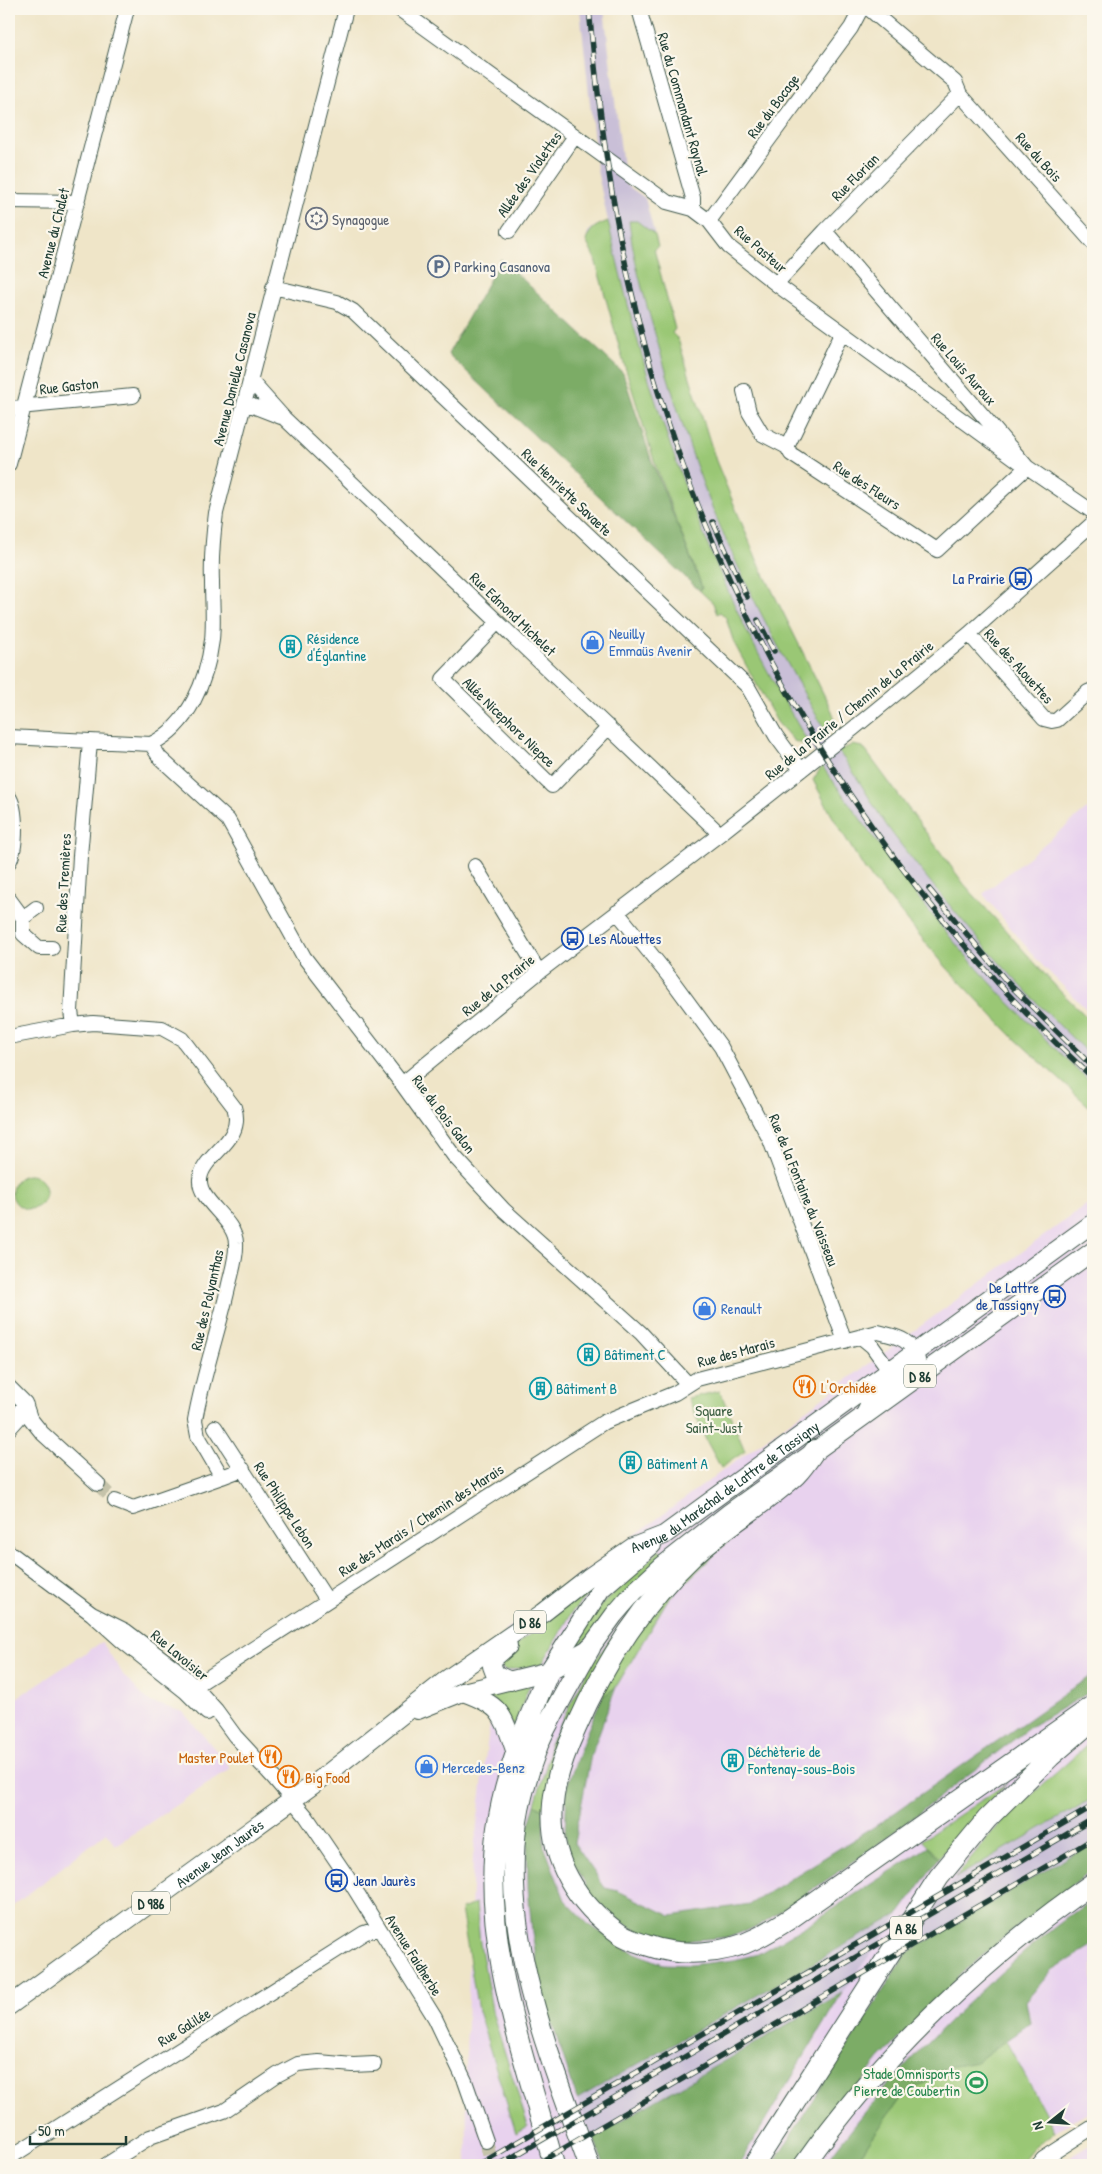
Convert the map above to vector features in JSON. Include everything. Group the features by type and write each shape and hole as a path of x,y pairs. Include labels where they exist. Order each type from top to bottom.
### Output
{"highway":[{"path":"815,1450 796,1475 724,1529 693,1556 666,1584 642,1612 609,1661 583,1712 568,1746 556,1784 552,1805 553,1828 560,1857 572,1887 590,1910 622,1936 656,1948 684,1953 721,1951 756,1939 792,1918 1093,1706"},
{"path":"589,2165 533,2004 522,1958 516,1917 515,1868 517,1822 538,1743 590,1648"},
{"path":"548,1671 515,1750 497,1828 492,1875 495,1920 504,1977 554,2165"},
{"name":"A 86","path":"754,2165 939,1877 987,1819 1050,1757 1093,1720"},
{"path":"804,2165 867,2085 934,2014 987,1965 1062,1904 1093,1883"}],"main road":[{"name":"Avenue du Maréchal de Lattre de Tassigny","path":"357,1752 446,1680 543,1613 633,1547 664,1535 1093,1224"},
{"name":"Avenue du Maréchal de Lattre de Tassigny","path":"815,1450 861,1419 1093,1251"},
{"name":"D 86","path":"402,1717 463,1692 548,1671 590,1648 629,1598 662,1566 729,1513 815,1450"},
{"path":"548,1671 602,1589 664,1535"},
{"path":"510,1681 495,1674 492,1666 493,1659 529,1630 543,1613"},
{"path":"463,1692 483,1699 502,1714 515,1750"},
{"name":"Avenue Jean Jaurès","path":"9,2006 357,1752"}],"street":[{"name":"Avenue du Chalet","path":"9,464 127,9"},
{"name":"Avenue Danielle Casanova","path":"151,744 165,737 188,711 201,683 209,656 213,623 212,568 214,527 273,287 346,9"},
{"name":"Rue Pasteur","path":"399,9 667,202 693,209 709,221 729,247 776,284 1026,467"},
{"name":"Rue du Commandant Raynal","path":"639,9 693,198 693,209"},
{"name":"Rue du Bocage","path":"709,221 851,28 861,9"},
{"name":"Rue du Bois","path":"869,9 956,82 960,94 1093,243"},
{"name":"Rue Florian","path":"776,284 825,231 960,94"},
{"name":"Allée des Violettes","path":"509,231 575,136"},
{"path":"9,201 78,202"},
{"name":"Rue Louis Auroux","path":"825,231 1026,467 1093,512"},
{"name":"Rue Henriette Savaete","path":"273,287 337,302 353,310 748,687 776,736 801,770"},
{"path":"744,390 749,412 762,434 787,447 842,332"},
{"name":"Rue Edmond Michelet","path":"250,380 284,418 720,834"},
{"name":"Rue Gaston","path":"9,408 133,396"},
{"name":"Rue Edmond Michelet","path":"244,403 284,418"},
{"name":"Rue des Fleurs","path":"787,447 791,454 936,550 1026,467"},
{"name":"Rue de la Prairie / Chemin de la Prairie","path":"617,912 801,770 968,634 1093,523"},
{"name":"Allée Nicephore Niepce","path":"498,622 443,679 552,786 609,727"},
{"name":"Rue des Alouettes","path":"968,634 1044,719 1057,720 1088,692 1093,690"},
{"path":"9,737 151,744"},
{"name":"Rue des Tremières","path":"73,1025 72,996 80,856 90,742"},
{"name":"Rue du Bois Galon","path":"151,744 160,758 228,820 304,957 402,1084 454,1156 504,1210 641,1333 688,1384"},
{"path":"9,796 14,805 15,814 12,853 9,862"},
{"path":"474,866 540,972"},
{"path":"9,899 23,918 23,934 39,948 52,948"},
{"path":"23,918 36,908"},
{"name":"Rue de la Prairie","path":"402,1084 617,912"},
{"name":"Rue de la Fontaine du Vaisseau","path":"617,912 722,1047 770,1140 844,1341"},
{"name":"Rue des Polyanthas","path":"9,1037 93,1023 155,1027 170,1031 182,1040 230,1102 236,1113 233,1131 204,1169 200,1178 202,1188 231,1227 237,1245 195,1420 198,1436 222,1477"},
{"name":"Rue des Marais","path":"532,1468 614,1416 675,1392 696,1379 878,1332 904,1339 916,1353"},
{"path":"861,1337 872,1346 890,1371"},
{"path":"861,1419 870,1400 916,1366 918,1360 916,1353"},
{"path":"9,1387 19,1410 18,1419 9,1429"},
{"path":"19,1410 30,1418 42,1433 98,1484"},
{"name":"Rue Philippe Lebon","path":"215,1427 327,1600"},
{"name":"Rue des Marais / Chemin des Marais","path":"190,1690 532,1468"},
{"path":"115,1501 133,1508 242,1469"},
{"name":"Rue Lavoisier","path":"9,1552 92,1614 123,1642 190,1690 292,1799"},
{"name":"Avenue Faidherbe","path":"292,1799 346,1875 435,2018 465,2081 486,2141"},
{"name":"Rue Galilée","path":"9,2158 364,1932 378,1928"},
{"path":"106,2165 150,2137 224,2111 289,2068 309,2062 353,2065 374,2064"},
{"path":"1038,2165 1043,2159 1093,2127"}],"shaded area":[{"path":"580,9 604,9 625,184 645,198 658,247 654,249 675,329 672,333 678,339 716,461 757,559 832,711 836,722 833,728 826,732 838,751 852,745 863,747 964,884 1059,990 1093,1023 1093,1110 1011,1035 947,968 865,870 813,780 822,765 810,746 794,741 777,722 734,643 726,618 720,612 717,614 713,603 700,591 702,587 657,470 622,357 595,259 586,241 588,232 608,221 597,170"},
{"path":"1087,809 1093,816 1093,1016 1037,960 983,894"},
{"path":"1093,1200 1093,2110 1055,2131 985,2003 844,2165 467,2165 466,2053 473,1857 488,1737 505,1630"},
{"path":"102,1642 124,1676 148,1701 183,1712 231,1768 115,1846 107,1832 9,1909 9,1703"},
{"path":"1093,1798 1093,1842 907,1953 955,1878"},
{"path":"900,1913 842,1993 593,2137 577,2099"},
{"path":"1093,2142 1093,2165 1061,2165 1064,2160"}],"green space":[{"path":"608,221 647,374 680,474 719,571 749,635 810,746 794,741 777,722 734,643 726,618 720,612 717,614 713,603 700,591 702,587 657,470 622,357 595,259 586,241 589,233 594,228"},
{"path":"629,221 637,221 655,235 658,247 654,249 675,329 672,333 678,339 716,461 757,560 832,711 836,722 833,728 826,732 782,654 755,601 709,500 681,421 648,309 631,239"},
{"path":"501,259 623,373 651,459 702,587 700,591 448,354"},
{"path":"852,745 863,747 964,884 1059,990 1093,1023 1093,1058 989,952 895,837 838,751"},
{"path":"822,766 943,929 993,986 1093,1084 1093,1110 1011,1035 947,968 865,870 813,780"},
{"path":"29,1175 36,1176 41,1180 45,1185 45,1199 41,1204 36,1208 29,1209 22,1208 17,1204 13,1199 12,1192 13,1185 17,1180 22,1176"},
{"name":"Square Saint-Just","path":"720,1391 745,1451 721,1468 706,1440 688,1398"},
{"path":"742,1528 668,1599 616,1687 602,1697 613,1665 691,1564"},
{"path":"659,1550 666,1555 587,1639 574,1648 573,1643 601,1605"},
{"path":"596,1580 598,1583 572,1612 542,1664 505,1671 500,1666 504,1654 538,1628 551,1612"},
{"path":"624,1620 626,1621 543,1809 535,1804 549,1756 549,1746 588,1670"},
{"path":"1093,1674 1093,1690 1030,1727 871,1850 760,1925 730,1937 681,1941 647,1936 625,1924 605,1909 590,1893 570,1855 565,1834 567,1786 602,1697 616,1687 591,1755 574,1843 605,1888 618,1891 671,1916 750,1904 880,1823"},
{"path":"531,1682 514,1726 487,1693"},
{"path":"1093,1740 1093,1798 955,1878 1002,1821"},
{"path":"1007,1783 939,1858 922,1840"},
{"path":"535,1804 543,1809 544,1846 565,1900 588,1924 628,1950 663,1964 690,1965 734,1960 758,1954 814,1921 928,1847 939,1858 900,1913 577,2099 543,1996 532,1933 528,1887 527,1832"},
{"path":"1093,1842 1093,1869 1010,1932 965,1971 879,2060 798,2165 772,2165 907,1953"},
{"path":"1093,1899 1093,1945 1052,1970 1026,2001 1030,2023 976,2062 948,2067 901,2097 853,2165 824,2165 884,2090 951,2019 1020,1956"},
{"path":"476,1904 480,1943 493,2015 528,2126 516,2133 478,2011 461,1909"},
{"path":"842,1993 739,2165 604,2165 593,2137"},
{"name":"Stade Omnisports Pierre de Coubertin","path":"994,2019 1055,2131 1031,2150 1019,2165 853,2165 901,2097 948,2067"}],"tunnel":[{"path":"98,1484 115,1501"},
{"path":"486,2141 492,2165"}],"railway":[{"path":"589,9 607,163 620,239 637,315 668,423 708,529 755,631 809,730 871,825 939,914 1013,999 1093,1078"},
{"path":"713,522 747,597"},
{"path":"758,620 774,651"},
{"path":"929,889 1008,983 1093,1067"},
{"path":"478,2165 1093,1806"},
{"path":"499,2165 1093,1819"},
{"path":"535,2165 1093,1839"}],"place":[{"name":"Synagogue","path":"316,219"},
{"name":"Parking Casanova","path":"438,266"},
{"name":"La Prairie","path":"1021,578"},
{"name":"Neuilly Emmaüs Avenir","path":"593,642"},
{"name":"Résidence d'Églantine","path":"291,647"},
{"name":"Les Alouettes","path":"573,938"},
{"name":"De Lattre de Tassigny","path":"1055,1296"},
{"name":"Renault","path":"705,1308"},
{"name":"Bâtiment C","path":"588,1354"},
{"name":"L'Orchidée","path":"805,1387"},
{"name":"Bâtiment B","path":"540,1388"},
{"name":"Bâtiment A","path":"631,1463"},
{"name":"Master Poulet","path":"270,1757"},
{"name":"Déchèterie de Fontenay-sous-Bois","path":"732,1760"},
{"name":"Mercedes-Benz","path":"426,1767"},
{"name":"Big Food","path":"289,1777"},
{"name":"Jean Jaurès","path":"337,1880"},
{"name":"Stade Omnisports Pierre de Coubertin","path":"976,2082"}]}
